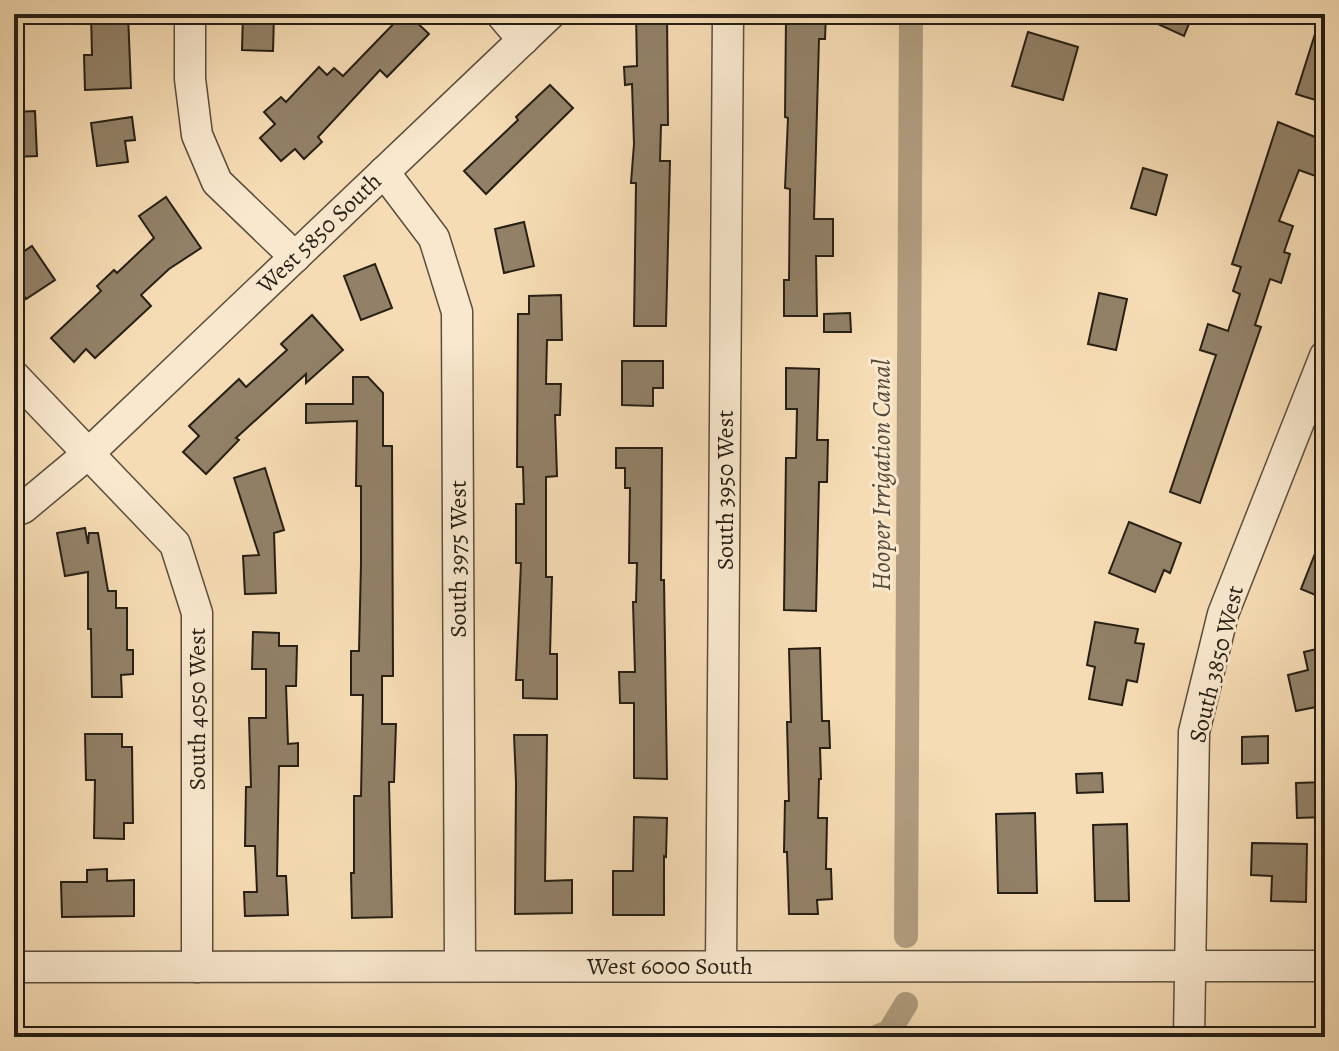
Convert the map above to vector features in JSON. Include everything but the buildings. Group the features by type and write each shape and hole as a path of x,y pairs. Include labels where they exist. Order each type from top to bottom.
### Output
{"street":[{"path":"190,14 190,79 197,135 217,182 295,257"},
{"path":"501,14 523,40"},
{"name":"West 5850 South","path":"14,511 23,508 89,453 550,14"},
{"name":"South 3950 West","path":"721,966 728,14"},
{"name":"South 3975 West","path":"384,172 434,238 457,312 460,966"},
{"name":"South 3850 West","path":"1189,1037 1194,732 1223,614 1325,356"},
{"name":"South 4050 West","path":"14,376 175,544 197,613 197,967"},
{"name":"West 6000 South","path":"14,967 1325,966"}],"waterway":[{"name":"Hooper Irrigation Canal","path":"906,936 911,14"},
{"name":"Hooper Irrigation Canal","path":"876,1037 889,1032 906,1004"}]}
